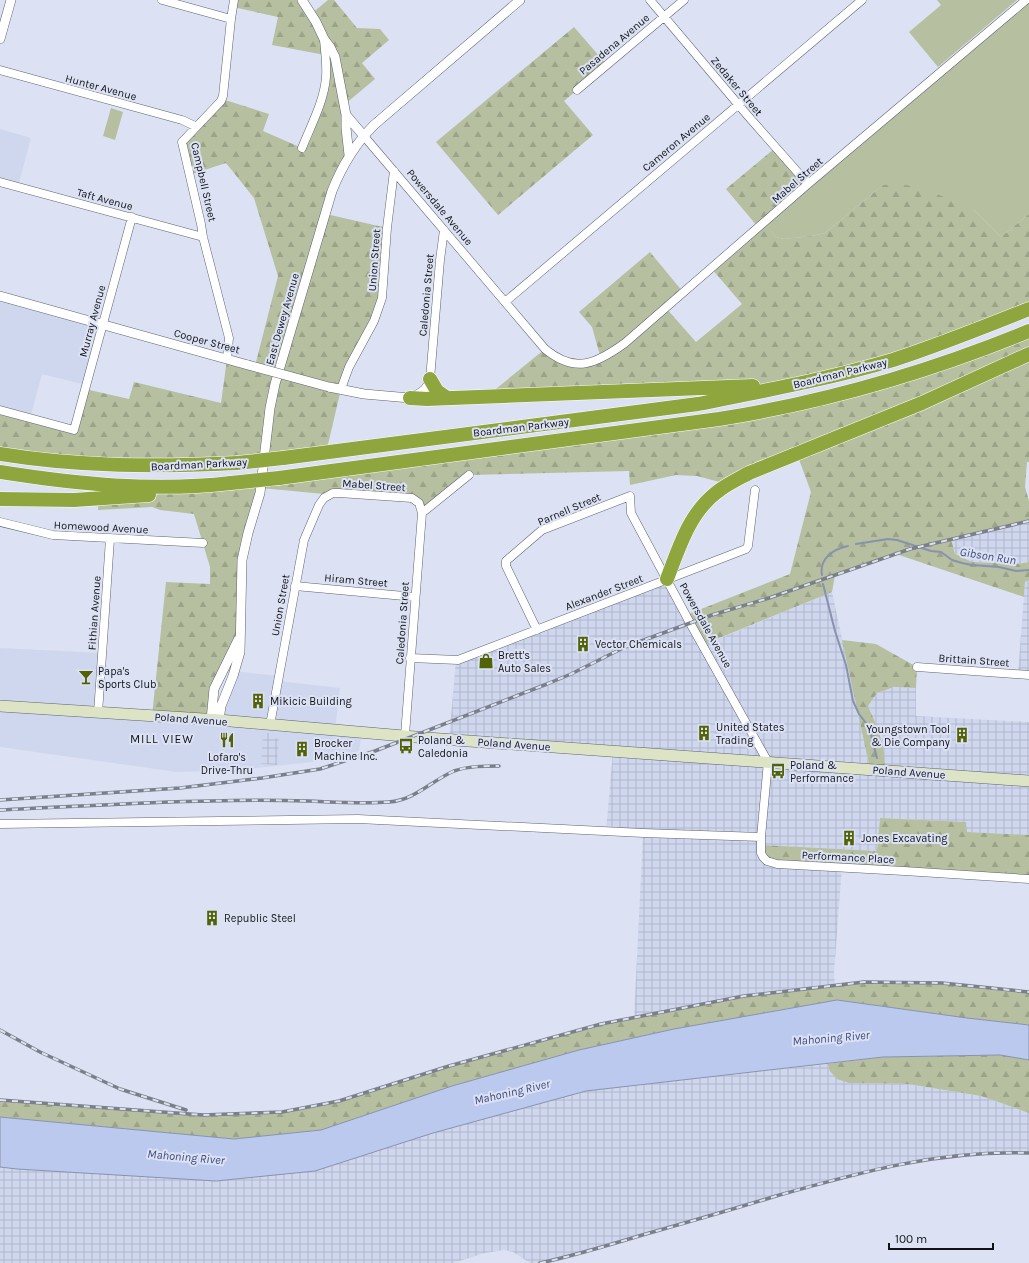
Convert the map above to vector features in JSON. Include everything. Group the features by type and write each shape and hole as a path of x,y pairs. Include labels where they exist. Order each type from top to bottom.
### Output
{"highway":[{"name":"Boardman Parkway","path":"0,454 112,465 172,466 237,463 698,404 810,381 892,360 988,326 1029,309"},
{"name":"Boardman Parkway","path":"0,472 114,486 150,488 224,484 279,478 719,419 789,407 876,385 921,372 1029,331"},
{"path":"667,579 691,521 708,500 727,484 749,473 922,403 1029,354"},
{"path":"430,379 437,391 447,398"},
{"path":"410,398 427,399 758,386 810,381"},
{"path":"0,499 74,500 145,496 224,484"}],"main road":[{"name":"Poland Avenue","path":"0,706 215,720 1029,781"}],"street":[{"path":"0,39 11,0"},
{"path":"162,0 231,19"},
{"name":"Campbell Street","path":"227,359 229,338 203,237 182,142 195,126 221,101 223,96 234,0"},
{"name":"Powersdale Avenue","path":"302,0 335,56 346,115 544,349 567,362 576,364"},
{"name":"East Dewey Avenue","path":"215,720 233,676 240,652 242,560 248,533 260,493 270,408 275,384 332,191 349,155 363,136 386,113 520,0"},
{"name":"Zedaker Street","path":"650,0 808,184"},
{"name":"Pasadena Avenue","path":"577,90 684,0"},
{"name":"Cameron Avenue","path":"504,302 862,0"},
{"name":"Mabel Street","path":"576,364 601,359 625,343 808,184 1026,0"},
{"path":"302,148 320,104 324,90 326,76 324,39"},
{"name":"Hunter Avenue","path":"0,70 182,120 195,126"},
{"path":"346,115 349,155"},
{"name":"Union Street","path":"341,390 349,367 374,321 382,298 387,228 394,171"},
{"name":"Taft Avenue","path":"0,182 203,237"},
{"name":"Murray Avenue","path":"0,410 74,430 132,217"},
{"name":"Caledonia Street","path":"430,379 444,230"},
{"name":"Cooper Street","path":"0,296 341,390 364,394 410,398"},
{"path":"410,398 424,391 427,388 430,379"},
{"path":"422,513 469,475"},
{"name":"Alexander Street","path":"410,658 458,660 748,548 755,490"},
{"name":"Mabel Street","path":"328,495 339,493 412,498 419,503 422,513"},
{"name":"Union Street","path":"270,725 305,536 319,505 328,495"},
{"name":"Powersdale Avenue","path":"630,496 631,513 768,762"},
{"name":"Parnell Street","path":"537,630 506,566 506,561 542,530 630,496"},
{"name":"Caledonia Street","path":"405,735 422,513"},
{"name":"Homewood Avenue","path":"0,522 48,535 203,543"},
{"name":"Fithian Avenue","path":"98,713 110,539"},
{"name":"Hiram Street","path":"295,586 415,596"},
{"path":"215,720 214,689 240,635"},
{"name":"Brittain Street","path":"917,668 1029,675"},
{"name":"Performance Place","path":"768,762 761,837 761,853 763,857 772,863 1029,879"},
{"path":"0,824 358,819 643,833 761,837"}],"shaded area":[{"path":"0,129 31,138 18,186 2,182 0,188"},
{"path":"0,296 102,324 86,385 42,374 30,418 0,410"},
{"path":"1029,520 1029,562 1018,564 972,562 955,554 951,539"},
{"path":"667,579 703,645 832,592 870,769 882,739 868,706 877,693 894,687 916,688 916,716 1029,722 1029,835 966,832 966,822 880,818 877,851 761,845 842,867 834,973 835,985 744,996 634,1018 643,834 606,831 613,751 449,739 456,660"},
{"path":"1029,580 1029,675 1018,674 1025,582"},
{"path":"0,648 102,653 98,712 219,720 235,671 278,676 278,681 340,688 335,730 362,732 359,751 312,762 238,770 177,772 0,747"},
{"path":"263,733 274,733 274,738 279,739 277,765 261,764"},
{"path":"827,1064 830,1071 849,1083 908,1084 981,1096 1029,1113 1029,1153 1008,1152 958,1155 911,1161 842,1177 605,1247 539,1263 530,1263 513,1252 504,1250 485,1253 453,1263 0,1263 0,1167 216,1181 315,1171 433,1133 586,1091"}],"green space":[{"path":"234,0 302,0 311,14 328,0 334,0 357,28 380,29 389,40 362,63 375,79 344,105 349,155 326,214 387,228 382,298 341,389 326,453 237,463 0,454 0,410 74,430 85,389 129,399 134,382 221,403 227,359 255,366 278,276 254,198 226,163 189,175 182,147 222,99 269,114 263,131 302,148 320,104 325,55 272,45 278,17 233,7"},
{"path":"937,0 1017,0 938,67 909,32 941,5"},
{"path":"1029,0 1029,214 1001,237 974,210 883,185 825,233 784,239 776,237 764,223"},
{"path":"574,27 607,65 564,101 593,135 498,215 436,142"},
{"path":"111,108 123,112 115,140 103,136"},
{"path":"775,148 808,184 764,222 776,237 784,239 825,233 883,185 902,184 930,191 974,210 1001,237 1029,214 1029,309 933,346 758,386 486,397 545,349 567,362 601,359 592,327 579,312 650,252 683,292 666,308 696,342 742,304 711,268 758,227 726,189"},
{"path":"1029,331 1029,462 1027,462 1025,487 1029,501 1029,520 951,539 955,554 972,562 1018,564 1029,562 1029,580 1025,582 1024,597 896,554 835,575 832,592 702,645 686,615 790,574 811,492 797,454 727,484 697,476 676,475 630,485 629,471 469,475 422,513 419,503 261,488 248,533 240,635 221,673 211,720 152,716 166,582 210,584 210,567 194,514 160,510 152,507 98,510 99,499 145,496 789,407"},
{"path":"842,640 876,644 917,667 916,688 894,687 877,693 868,706 878,730 884,753 884,770 870,769"},
{"path":"880,818 966,822 967,832 1029,835 1029,879 767,861 761,845 877,851"},
{"path":"864,982 942,983 1029,992 1029,1025 837,1000 674,1029 579,1050 452,1086 321,1130 234,1139 0,1117 0,1100 203,1115 282,1112 339,1101 449,1066 601,1024 744,996"},
{"path":"1001,1055 1029,1060 1029,1113 981,1096 908,1084 849,1083 837,1079 830,1071 827,1064 883,1057"}],"water":[{"name":"Mahoning River","path":"837,1000 1029,1025 1029,1060 1000,1055 883,1057 586,1091 433,1133 315,1171 216,1181 0,1167 0,1117 234,1139 321,1130 452,1086 579,1050 674,1029"}],"waterway":[{"name":"Gibson Run","path":"856,544 888,539 897,540 931,551 941,552 952,560 962,563 999,567 1016,571 1029,570"},
{"name":"Gibson Run","path":"822,575 825,559 838,549 848,546"},
{"name":"Gibson Run","path":"823,584 835,631 846,665 853,701 859,714 869,727 877,758"}],"railway":[{"path":"0,800 180,788 320,769 375,751 547,684 571,674 625,647 712,615 769,598 910,549 1029,521"},
{"path":"0,810 132,803 223,801 284,800 359,803 389,802 407,798 459,769 482,766 499,766"},
{"path":"0,1100 203,1115 282,1112 339,1101 449,1066 601,1024 744,996 864,982 942,983 1029,992"},
{"path":"0,1030 40,1052 120,1089 186,1110"},
{"path":"540,1263 590,1251 776,1196 901,1164 964,1155 1029,1153"}],"place":[{"name":"Vector Chemicals","path":"583,644"},
{"name":"Brett's Auto Sales","path":"486,661"},
{"name":"Papa's Sports Club","path":"86,677"},
{"name":"Mikicic Building","path":"258,701"},
{"name":"United States Trading","path":"704,733"},
{"name":"Youngstown Tool & Die Company","path":"962,735"},
{"name":"Lofaro's Drive-Thru","path":"227,740"},
{"name":"Poland & Caledonia","path":"406,746"},
{"name":"Brocker Machine Inc.","path":"302,749"},
{"name":"Poland & Performance","path":"778,771"},
{"name":"Jones Excavating","path":"849,838"},
{"name":"Republic Steel","path":"212,918"}],"district":[{"name":"MILL VIEW","path":"162,739"}]}
